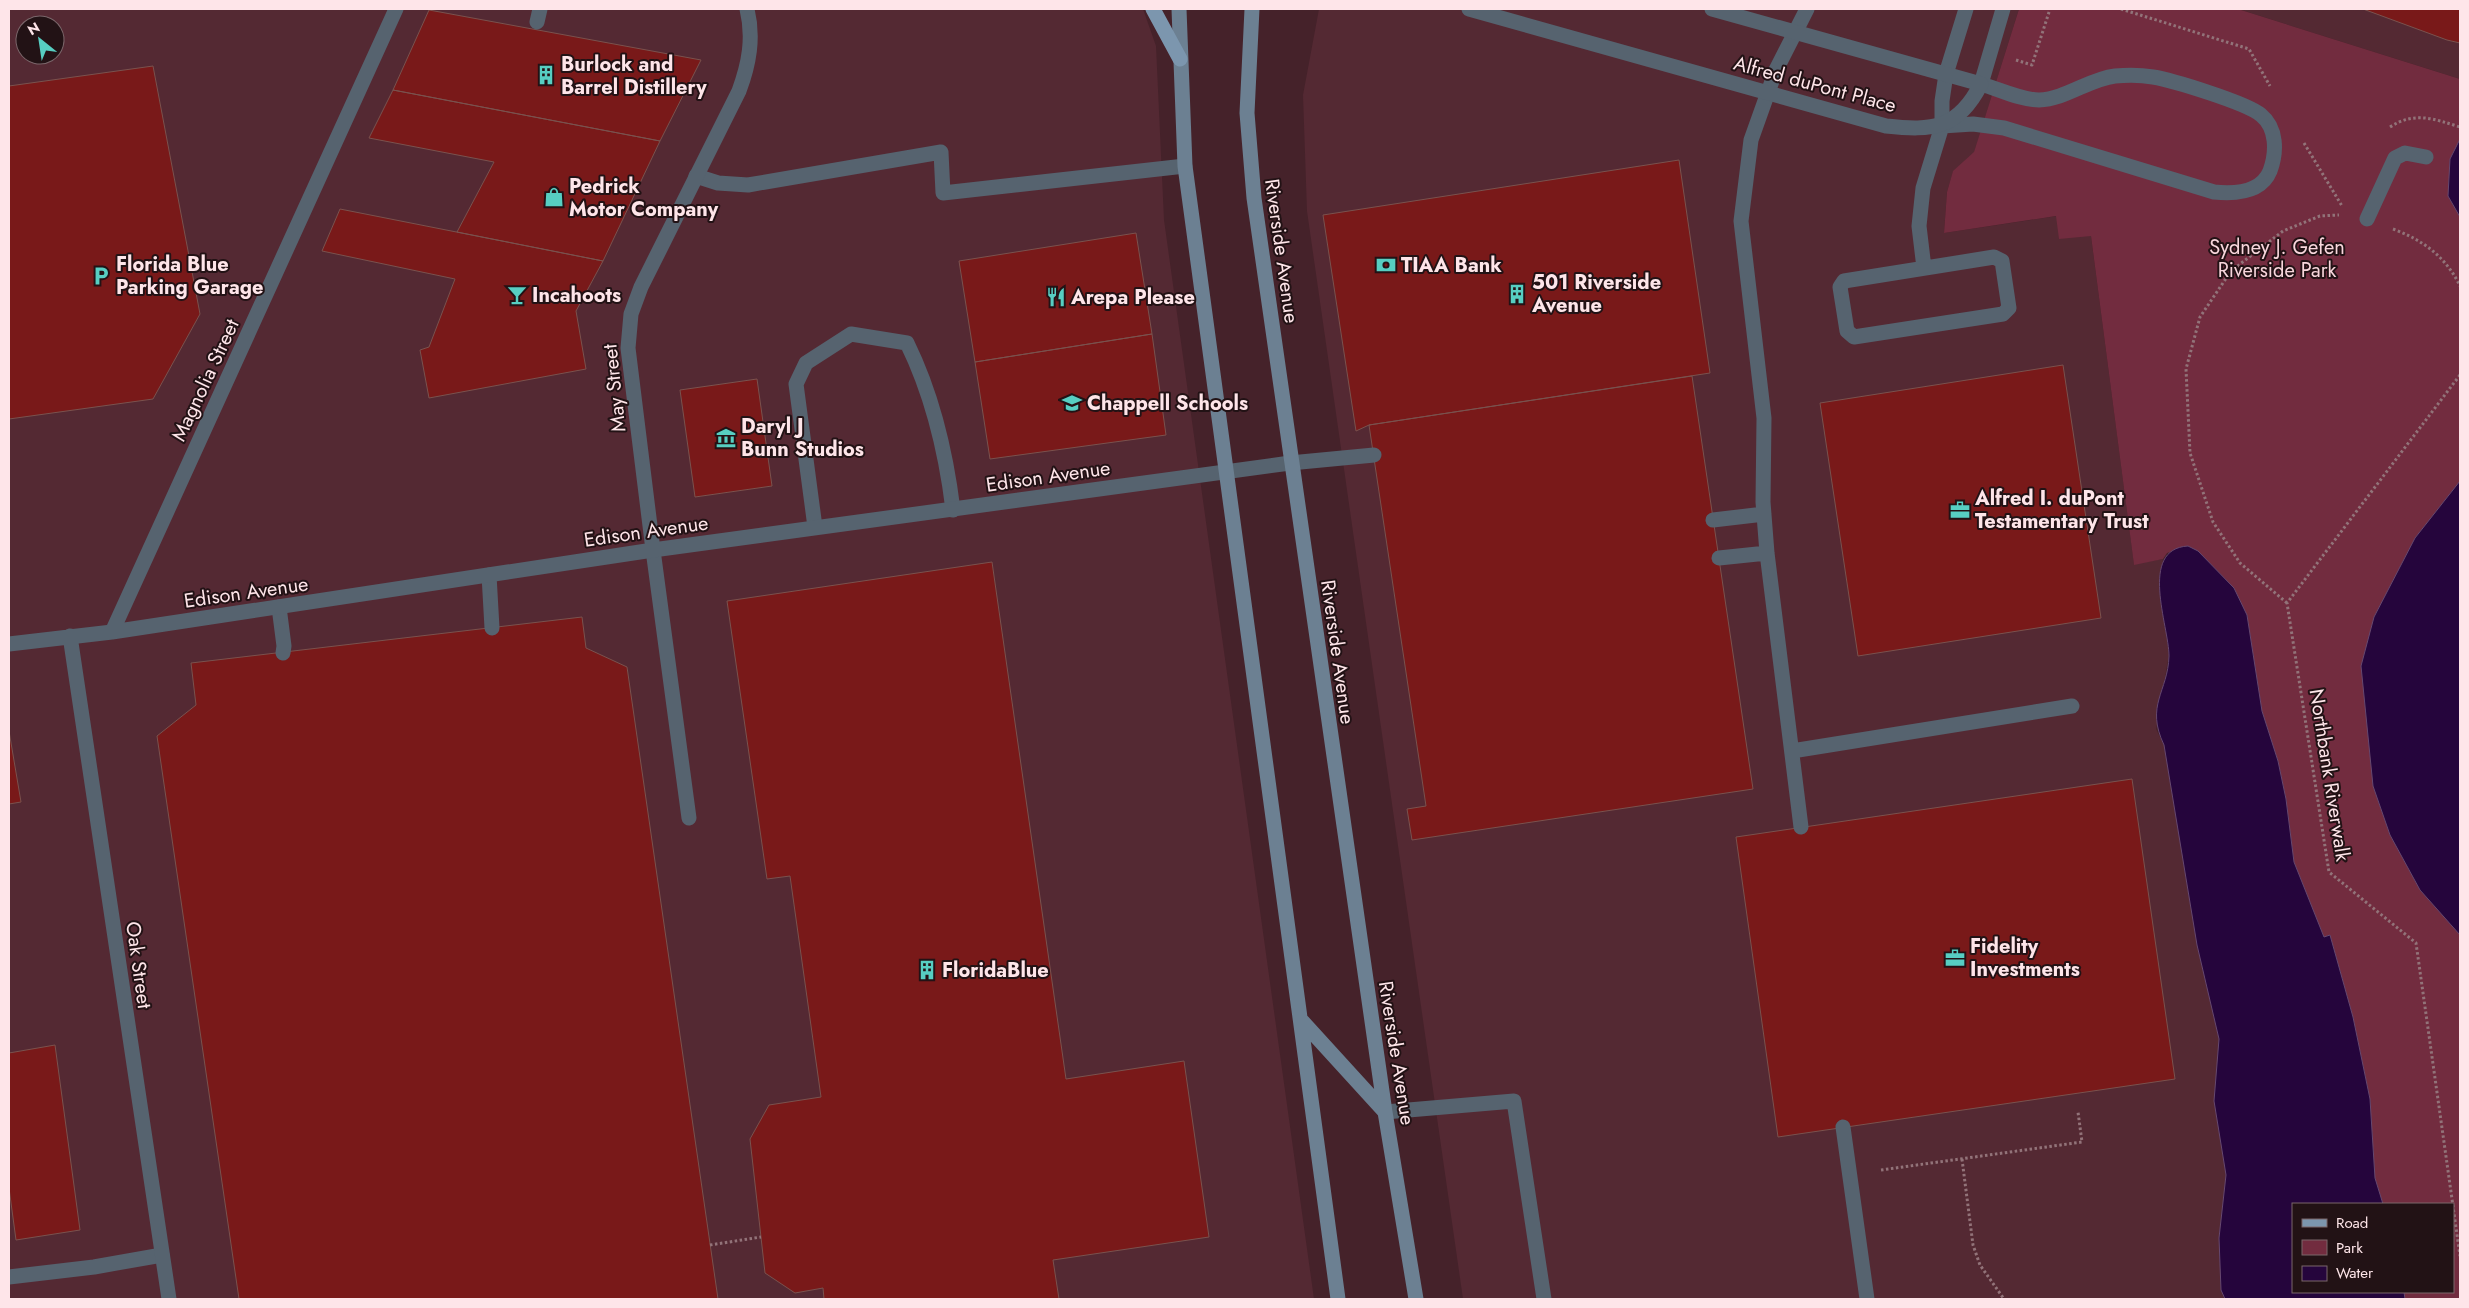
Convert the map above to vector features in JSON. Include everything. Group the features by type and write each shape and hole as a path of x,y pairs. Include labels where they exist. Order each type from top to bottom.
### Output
{"main road":[{"path":"1153,9 1180,59"},
{"path":"1179,9 1185,166 1302,1021 1338,1299"},
{"name":"Riverside Avenue","path":"1252,9 1247,85 1250,161 1290,463 1385,1112 1416,1299"},
{"path":"1302,1021 1385,1112"}],"street":[{"name":"Magnolia Street","path":"112,632 396,9"},
{"name":"May Street","path":"689,818 628,348 629,332 638,293 744,77 750,47 747,9"},
{"name":"Alfred duPont Place","path":"1470,9 1886,126 1910,128 1974,124 2004,128 2199,188 2227,193 2250,190 2260,184 2269,174 2274,159 2273,135 2269,124 2261,115 2238,103 2154,77 2113,76 2060,96 2040,100 2029,99 1981,84"},
{"path":"1712,9 1981,84"},
{"path":"1801,827 1767,553 1764,514 1764,418 1741,221 1751,140 1767,92 1793,32 1807,9"},
{"path":"1924,268 1920,232 1922,200 1926,177 1942,126 1942,101 1946,74 1966,9"},
{"path":"1942,126 1966,108 1981,84 2003,9"},
{"path":"696,176 718,183 748,184 941,152 943,193 1185,166"},
{"path":"2367,219 2395,158 2405,153 2426,157"},
{"path":"1994,257 2002,262 2009,308 2002,314 1854,337 1847,331 1840,287 1844,280 1924,268 1994,257"},
{"path":"815,528 796,384 806,363 851,334 907,343 925,384 948,470 953,510"},
{"name":"Edison Avenue","path":"9,644 112,632 653,550 1226,471 1374,455"},
{"path":"1713,520 1764,514"},
{"path":"1719,558 1767,553"},
{"path":"489,575 492,628"},
{"path":"279,607 284,646 283,653"},
{"name":"Oak Street","path":"70,636 168,1299"},
{"path":"1792,752 2072,706"},
{"path":"1385,1112 1514,1102 1544,1299"},
{"path":"1843,1128 1867,1299"},
{"path":"9,1278 94,1267 162,1255"}],"path":[{"path":"2015,59 2032,65 2050,9"},
{"path":"2460,286 2453,272 2422,241 2354,215 2320,216 2283,231 2231,271 2200,317 2186,369 2190,453 2213,522 2240,563 2287,603 2460,375"},
{"name":"Northbank Riverwalk","path":"2287,603 2330,872 2416,943 2453,1203"},
{"path":"1881,1170 2082,1142 2078,1112"},
{"path":"1962,1159 1973,1244 1980,1264 2004,1299"},
{"name":"Northbank Riverwalk","path":"2454,1213 2460,1256"},
{"path":"710,1245 761,1237"}],"shaded area":[{"path":"9,9 1143,9 1156,46 1164,220 1314,1299 9,1299"},
{"path":"1319,9 2019,9 1974,153 1953,172 1947,192 1944,233 2057,216 2091,236 2134,564 2163,559 2159,584 2169,654 2156,729 2164,745 2197,945 2219,1039 2214,1101 2226,1175 2219,1238 2221,1290 2224,1299 1463,1299 1307,211 1303,95"},
{"path":"2238,9 2460,9 2460,79"}],"green space":[{"name":"Sydney J. Gefen Riverside Park","path":"2019,9 2238,9 2460,79 2460,139 2450,159 2448,196 2460,217 2460,481 2415,538 2374,617 2373,786 2390,835 2420,890 2460,935 2460,1299 2405,1299 2404,1293 2454,1293 2454,1203 2383,1203 2375,1178 2370,1099 2353,1017 2330,935 2324,937 2294,862 2286,798 2278,761 2262,711 2247,615 2234,588 2198,551 2188,546 2167,553 2163,559 2134,565 2091,236 2059,239 2056,216 1944,233 1947,192 1953,171 1974,152"}],"water":[{"path":"2460,139 2460,217 2448,196 2450,159"},
{"path":"2460,481 2460,935 2420,890 2390,835 2373,786 2361,666 2374,617 2415,538"},
{"path":"2188,546 2198,551 2234,588 2247,615 2262,711 2278,761 2286,799 2294,862 2324,937 2330,935 2353,1017 2370,1099 2375,1178 2383,1203 2292,1203 2292,1293 2404,1293 2405,1299 2225,1299 2221,1290 2219,1238 2226,1175 2214,1101 2219,1039 2197,945 2164,745 2157,719 2157,709 2168,669 2169,656 2160,591 2160,574 2164,560 2173,550"}],"building":[{"path":"2363,9 2460,9 2460,43 2447,40"},
{"name":"Burlock and Barrel Distillery","path":"429,10 701,60 660,141 393,90"},
{"name":"Florida Blue Parking Garage","path":"153,66 200,314 153,399 9,419 9,86"},
{"name":"Pedrick Motor Company","path":"393,90 660,141 603,261 457,232 494,162 369,138"},
{"name":"501 Riverside Avenue","path":"1679,160 1710,373 1369,425 1356,431 1323,215"},
{"name":"Incahoots","path":"340,209 603,261 576,311 586,369 429,398 420,350 429,347 455,279 322,251"},
{"name":"Arepa Please","path":"1136,233 1152,334 975,362 959,261"},
{"path":"1152,334 1166,435 990,459 975,362"},
{"name":"Alfred I. duPont Testamentary Trust","path":"2063,365 2101,618 1858,656 1820,403"},
{"path":"1692,376 1753,789 1412,840 1407,809 1426,806 1369,425"},
{"name":"Daryl J Bunn Studios","path":"757,379 772,486 695,497 680,390"},
{"name":"FloridaBlue","path":"992,562 1066,1079 1184,1061 1209,1237 1053,1260 1059,1299 824,1299 823,1288 795,1293 765,1273 750,1139 769,1105 821,1097 790,876 767,879 727,601"},
{"path":"582,617 586,648 627,667 718,1299 239,1299 157,736 196,705 191,663"},
{"path":"9,731 21,802 9,804"},
{"name":"Fidelity Investments","path":"2132,779 2175,1079 1778,1137 1736,837"},
{"path":"55,1045 80,1230 16,1240 9,1188 9,1053"}],"place":[{"name":"Burlock and Barrel Distillery","path":"546,75"},
{"name":"Pedrick Motor Company","path":"554,197"},
{"name":"TIAA Bank","path":"1386,265"},
{"name":"Florida Blue Parking Garage","path":"101,276"},
{"name":"501 Riverside Avenue","path":"1517,294"},
{"name":"Incahoots","path":"517,295"},
{"name":"Arepa Please","path":"1056,297"},
{"name":"Chappell Schools","path":"1072,403"},
{"name":"Daryl J Bunn Studios","path":"726,438"},
{"name":"Alfred I. duPont Testamentary Trust","path":"1960,510"},
{"name":"Fidelity Investments","path":"1955,958"},
{"name":"FloridaBlue","path":"927,970"}]}
